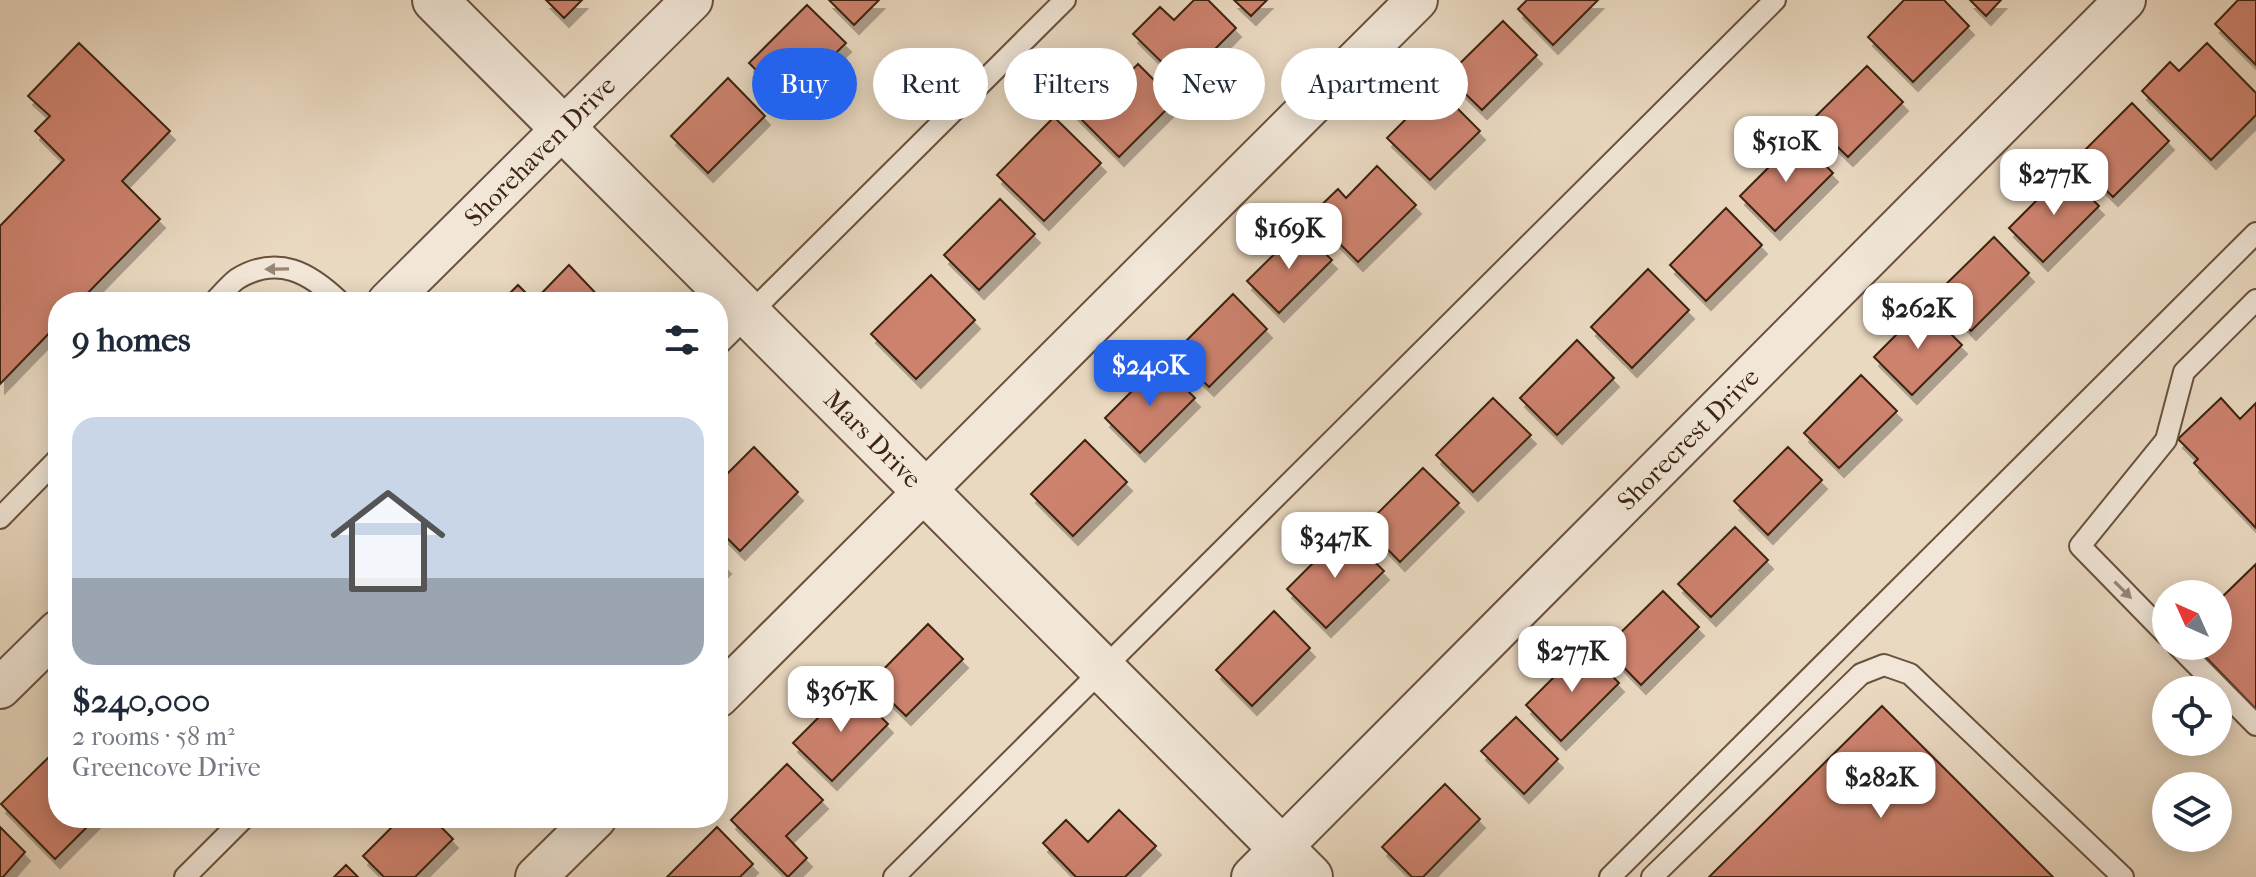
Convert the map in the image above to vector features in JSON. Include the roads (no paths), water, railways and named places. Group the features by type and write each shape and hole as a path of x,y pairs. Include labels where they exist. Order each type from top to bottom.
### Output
{"street":[{"name":"Mars Drive","path":"435,0 726,292"},
{"name":"Shorehaven Drive","path":"398,292 692,0"},
{"path":"728,687 1417,0"},
{"name":"Shorecrest Drive","path":"1281,867 2125,0"},
{"name":"Mars Drive","path":"728,294 1103,670 1281,867"},
{"path":"0,688 48,641"},
{"path":"536,877 586,828"}],"lane":[{"path":"728,335 1065,0"},
{"path":"894,877 1775,0"},
{"path":"1610,877 2256,233"},
{"path":"224,292 236,280 259,270 278,267 301,271 330,292"},
{"path":"2152,620 2080,546 2166,440 2184,372 2256,300"},
{"path":"0,518 48,469"},
{"path":"2192,660 2256,725"},
{"path":"1652,877 1861,674 1884,665 1910,674 2123,877"},
{"path":"185,877 234,828"}]}
